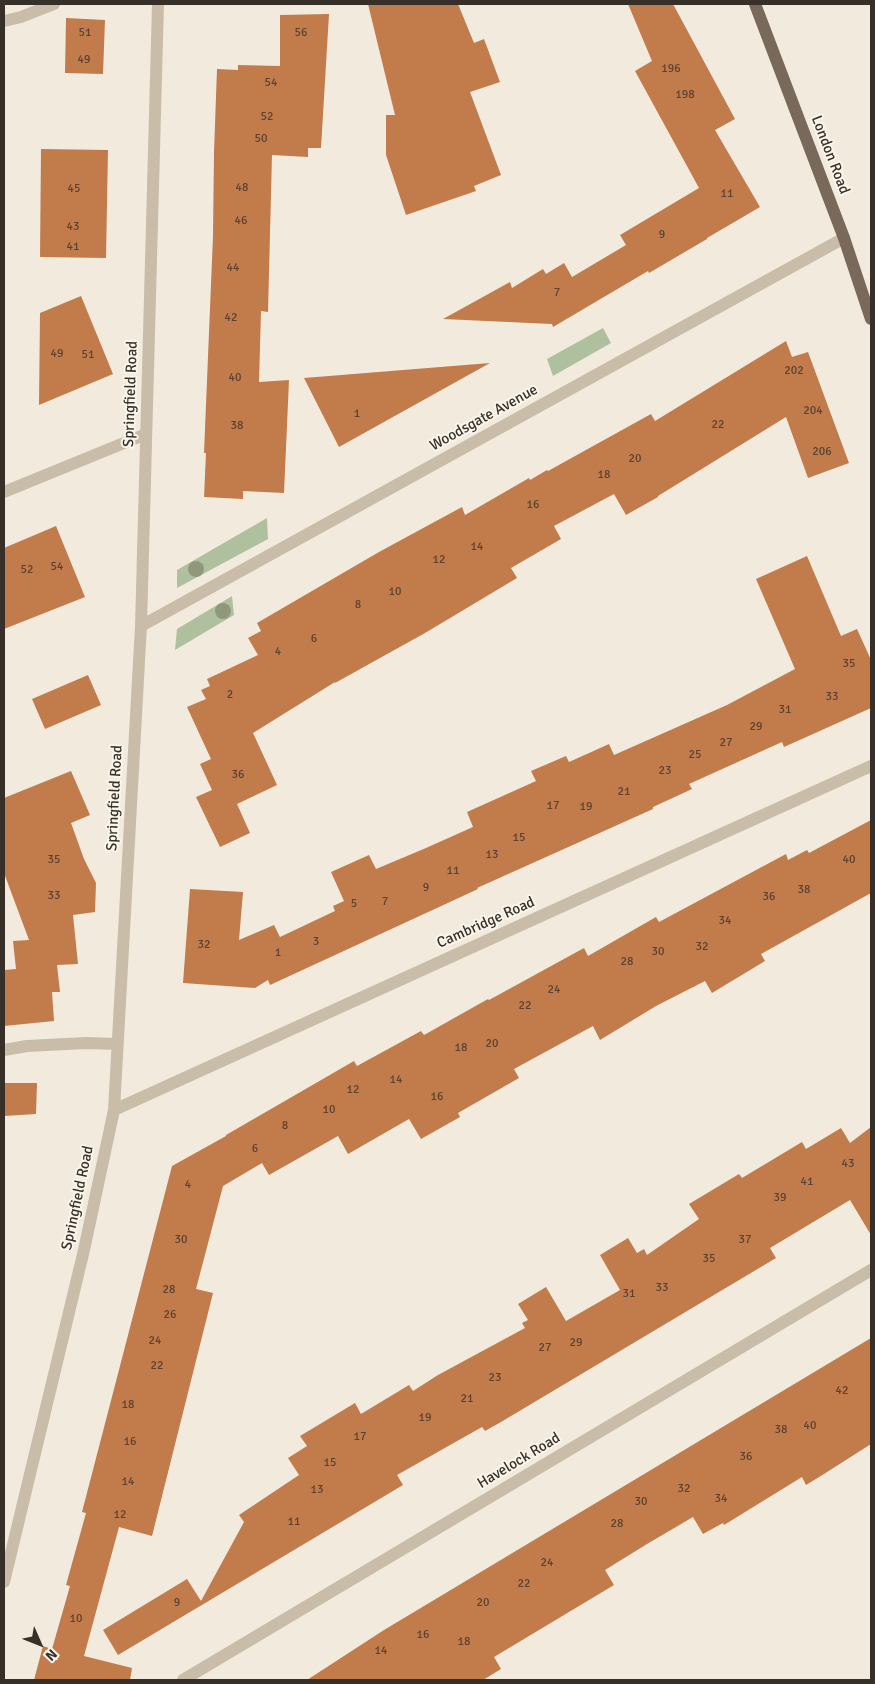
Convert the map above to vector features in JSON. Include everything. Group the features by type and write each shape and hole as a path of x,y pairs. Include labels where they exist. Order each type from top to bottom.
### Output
{"main road":[{"name":"London Road","path":"756,4 844,238 871,319"}],"street":[{"path":"4,21 21,17 54,4"},
{"name":"Springfield Road","path":"4,1582 84,1250 114,1110 141,626 158,65 158,4"},
{"name":"Woodsgate Avenue","path":"141,626 844,238"},
{"path":"4,492 146,434"},
{"name":"Cambridge Road","path":"114,1110 871,766"},
{"path":"4,1050 36,1045 117,1044"},
{"name":"Havelock Road","path":"183,1680 871,1270"}],"green space":[{"path":"603,328 611,343 553,376 547,359"},
{"path":"267,518 268,539 177,588 177,570"},
{"path":"232,596 234,615 175,650 177,629"}],"building":[{"path":"368,4 458,4 474,43 484,39 500,82 470,92 501,175 474,186 476,191 406,215 386,155 386,115 395,115"},
{"path":"628,4 673,4 735,119 715,130 760,207 553,327 552,324 443,319 510,282 512,288 543,269 546,274 564,263 572,277 626,245 620,235 699,188 635,71 652,61"},
{"path":"329,14 321,148 308,148 308,157 272,155 268,312 261,311 259,382 289,380 284,493 243,491 243,499 204,497 217,69 238,70 238,65 280,66 280,15"},
{"path":"66,18 105,20 103,74 65,73"},
{"path":"41,149 108,150 106,258 40,257"},
{"path":"81,296 113,374 39,405 40,313"},
{"path":"786,341 792,357 808,352 849,463 808,478 786,417 626,515 614,494 554,526 561,539 511,568 517,578 425,633 335,682 253,733 277,785 237,804 250,833 220,847 196,797 212,790 200,764 211,759 187,707 206,699 201,690 210,686 207,679 258,655 248,638 261,631 257,623 379,552 462,507 465,515 529,478 530,480 548,471 651,414 655,421"},
{"path":"490,363 339,447 304,378"},
{"path":"56,526 85,597 4,629 4,548"},
{"path":"807,556 841,636 857,629 871,660 871,708 784,747 782,742 689,784 692,789 653,807 653,809 477,888 270,985 268,980 255,988 183,983 190,889 243,892 239,940 274,925 280,937 335,911 333,906 344,901 331,872 369,855 376,869 426,848 473,827 467,812 536,781 531,771 566,756 569,762 609,744 614,755 727,705 795,669 756,579"},
{"path":"88,675 101,705 45,729 32,699"},
{"path":"71,771 90,815 71,823 84,859 96,883 95,912 73,915 78,964 57,965 60,992 52,992 54,1021 4,1026 4,970 16,969 13,941 29,940 4,873 4,798"},
{"path":"871,820 871,893 761,954 765,961 712,993 705,981 656,1006 600,1040 593,1026 514,1069 519,1078 458,1113 460,1117 421,1139 409,1119 348,1154 338,1136 269,1175 262,1163 223,1186 196,1289 213,1293 152,1536 119,1527 84,1656 132,1668 130,1680 34,1680 43,1646 52,1649 70,1586 66,1585 86,1513 82,1512 172,1166 354,1061 357,1066 421,1031 424,1035 584,948 588,956 656,917 659,922 786,854 788,860 807,850 809,853"},
{"path":"4,1083 37,1083 36,1114 4,1116"},
{"path":"871,1127 871,1235 850,1200 770,1248 776,1258 501,1422 485,1431 482,1427 397,1475 403,1485 118,1655 103,1630 187,1579 201,1601 244,1522 239,1515 299,1475 288,1458 307,1446 300,1436 355,1403 361,1414 409,1385 413,1391 438,1375 525,1328 522,1323 528,1320 518,1304 546,1287 566,1321 620,1290 600,1255 628,1238 637,1253 644,1249 647,1255 699,1219 689,1204 739,1174 742,1178 802,1142 806,1149 841,1128 850,1143"},
{"path":"871,1338 871,1444 806,1485 802,1477 724,1525 723,1523 703,1534 693,1517 647,1544 605,1570 614,1585 494,1657 501,1669 483,1680 307,1680 384,1630"}]}
